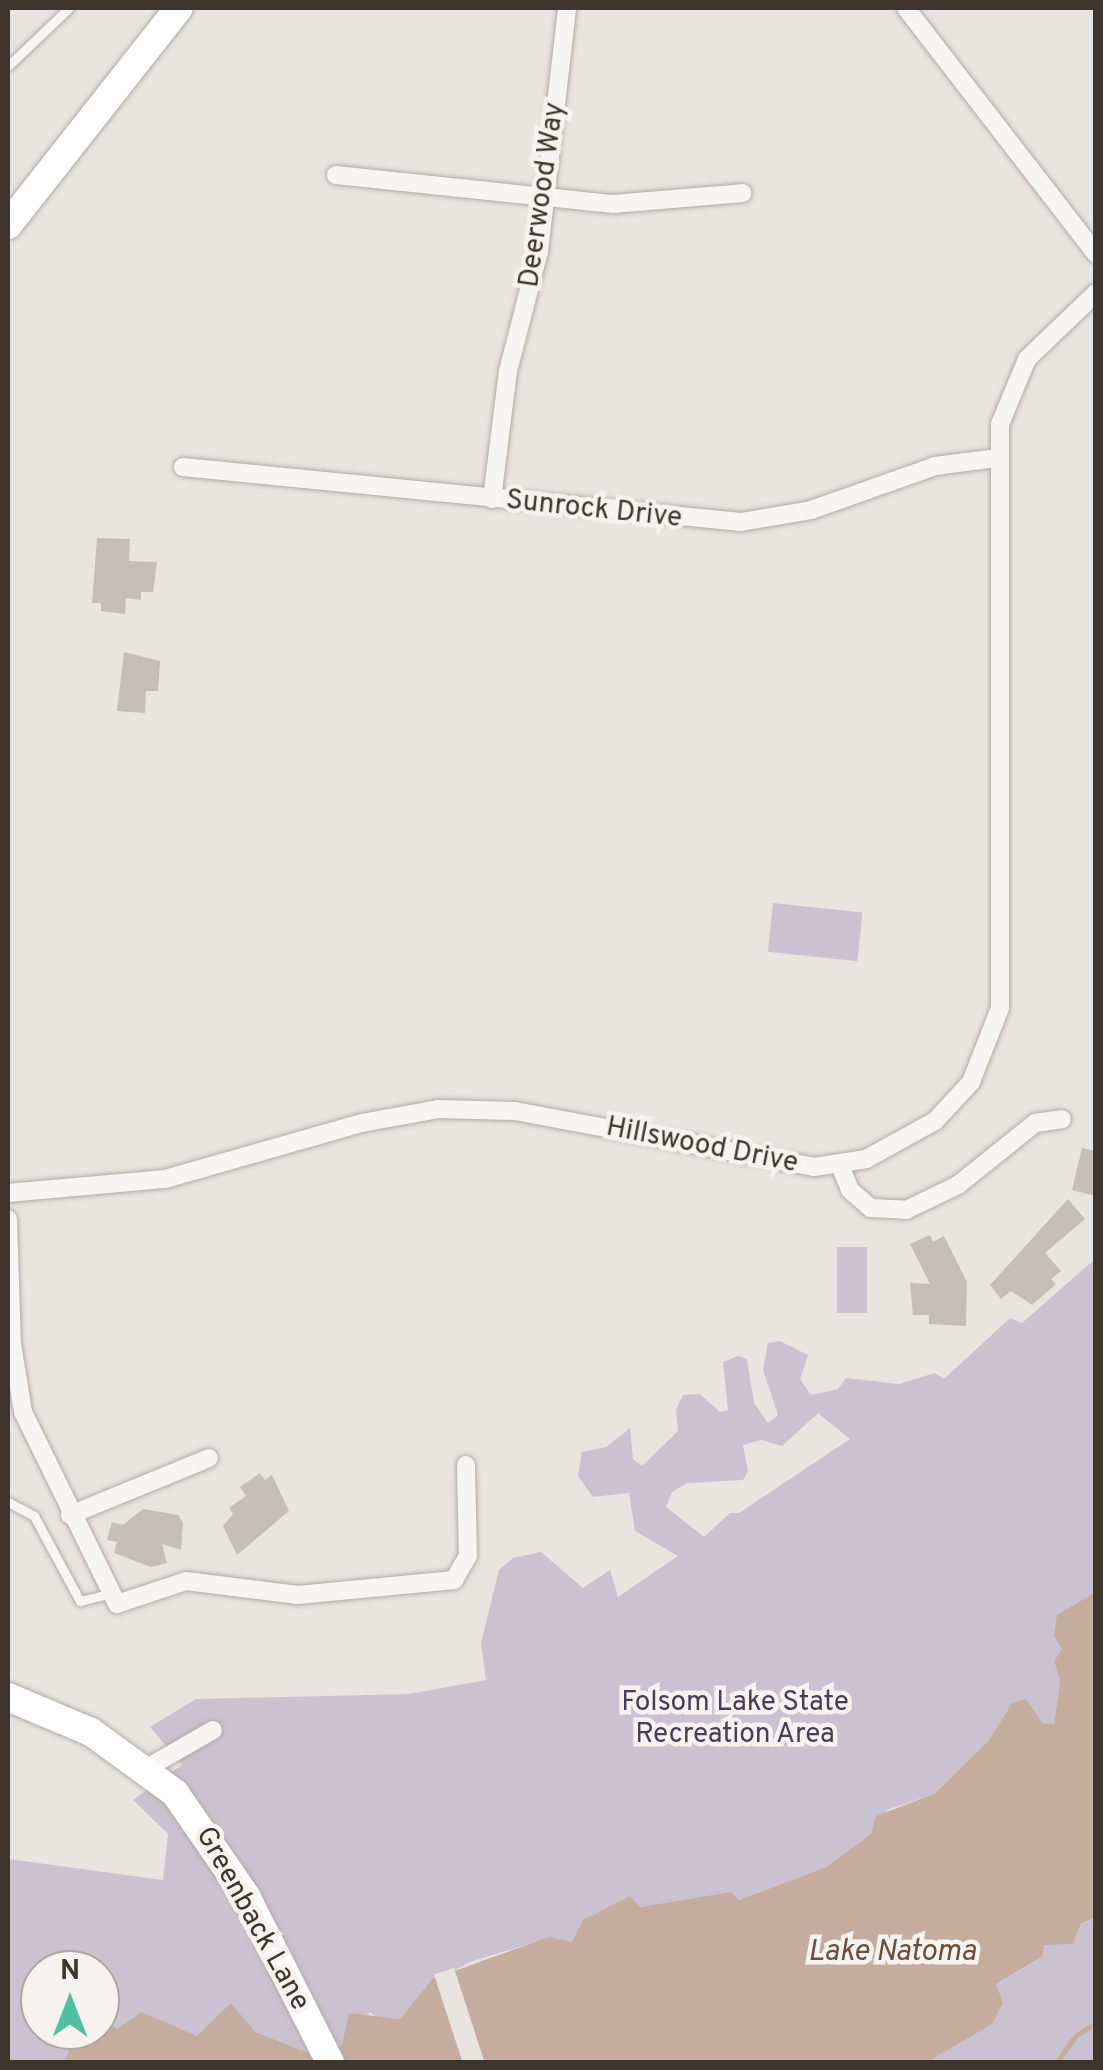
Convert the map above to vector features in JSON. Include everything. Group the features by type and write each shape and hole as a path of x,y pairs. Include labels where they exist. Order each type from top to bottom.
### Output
{"main road":[{"path":"8,225 179,8"},
{"name":"Greenback Lane","path":"8,1697 91,1732 147,1768 201,1824 246,1896 330,2062"}],"street":[{"name":"Deerwood Way","path":"492,500 508,371 531,292 567,8"},
{"path":"906,8 1096,254"},
{"path":"336,175 545,198 657,205 743,193"},
{"name":"Hillswood Drive","path":"8,1193 166,1179 280,1152 362,1123 438,1109 515,1111 787,1165 840,1165 914,1137 954,1102 984,1058 1000,1008 996,458 1004,406 1018,374 1039,345 1096,293"},
{"name":"Sunrock Drive","path":"183,467 742,522 811,510 935,466 996,458"},
{"path":"840,1165 850,1190 871,1208 906,1210 958,1185 1035,1123 1062,1120"},
{"path":"8,1219 17,1388 32,1437 111,1593 124,1606 186,1581 298,1595 454,1580 468,1556 466,1465"},
{"path":"70,1514 210,1458"},
{"path":"147,1768 212,1730"}],"lane":[{"path":"8,66 69,8"},
{"path":"8,1502 34,1516 80,1601 111,1593"}],"green space":[{"path":"773,903 863,912 857,961 768,952"},
{"path":"837,1247 867,1247 867,1313 837,1313"},
{"name":"Folsom Lake State Recreation Area","path":"1095,1259 1095,1592 1057,1615 1062,1649 1054,1661 1060,1681 1054,1724 1043,1723 1026,1700 1008,1709 988,1741 934,1794 887,1810 871,1834 826,1867 739,1900 716,1896 641,1907 630,1896 591,1916 571,1943 542,1940 470,1962 427,1985 400,2019 380,2020 370,2012 342,2046 306,2052 294,2048 302,2062 8,2062 8,1859 163,1880 168,1834 133,1800 182,1765 150,1727 196,1699 409,1694 486,1680 481,1643 499,1570 513,1558 541,1552 583,1588 610,1570 618,1597 678,1556 635,1531 629,1493 593,1497 578,1476 582,1452 606,1447 630,1428 633,1459 642,1466 678,1431 676,1410 683,1395 700,1394 720,1412 728,1410 723,1362 738,1356 747,1359 754,1403 768,1423 778,1415 763,1370 768,1343 780,1341 808,1355 800,1379 811,1395 838,1389 846,1378 899,1384 935,1373 944,1379 1010,1318 1022,1323","holes":["818,1413 850,1439 739,1513 730,1513 704,1537 666,1507 672,1492 687,1483 743,1480 748,1471 743,1445 761,1440 782,1446"]},
{"path":"1095,1917 1095,2062 927,2062 1003,2003 995,1985 1043,1956 1044,1945"}],"water":[{"name":"Lake Natoma","path":"1095,1592 1095,1917 1081,1924 1072,1944 1044,1945 1043,1956 996,1984 1003,2003 992,2024 927,2062 64,2062 70,2050 120,2050 120,2027 142,2012 197,2036 231,2003 255,2032 306,2052 329,2052 342,2045 349,2013 400,2019 432,1979 549,1937 572,1942 583,1920 630,1896 641,1907 731,1892 739,1900 826,1867 871,1834 876,1816 934,1794 988,1741 1012,1703 1026,1699 1043,1723 1054,1724 1060,1681 1054,1661 1062,1649 1054,1636 1057,1615"}],"pier":[{"path":"454,1968 485,2062 462,2062 434,1974"}],"building":[{"path":"97,538 130,539 129,561 157,562 153,592 141,592 141,600 126,598 125,614 101,611 101,603 92,603"},
{"path":"124,652 160,661 158,691 146,691 145,713 117,711"},
{"path":"1082,1148 1096,1151 1096,1196 1072,1190"},
{"path":"1068,1199 1085,1219 1045,1253 1061,1271 1051,1279 1056,1284 1032,1305 1011,1291 1001,1299 990,1285"},
{"path":"930,1235 933,1242 944,1236 967,1282 966,1326 929,1324 929,1315 913,1315 910,1283 930,1284 910,1244"},
{"path":"260,1473 265,1480 272,1475 289,1511 237,1555 223,1526 233,1514 229,1508 246,1496 240,1487"},
{"path":"143,1509 178,1515 183,1523 181,1550 162,1544 167,1563 151,1567 114,1553 117,1542 107,1540 112,1522 123,1525"}],"waterway":[{"path":"1057,2062 1075,2036 1096,2023"}]}
